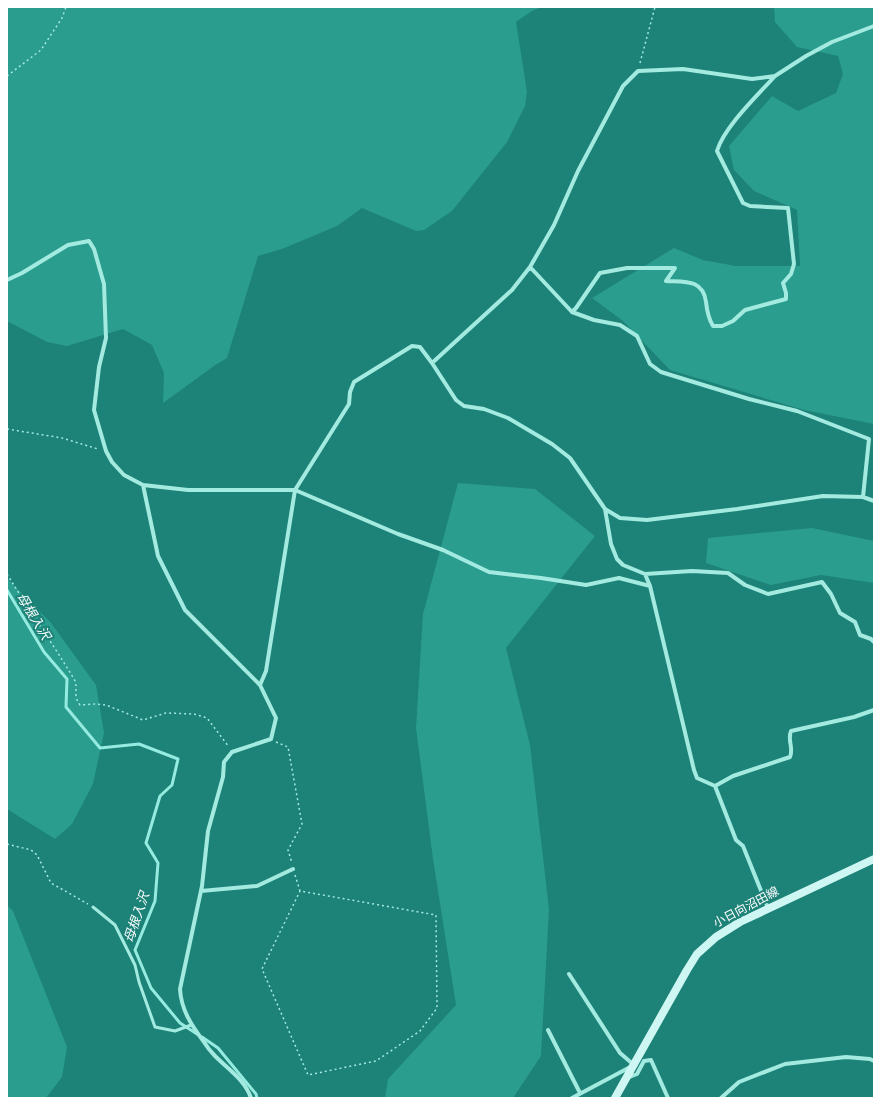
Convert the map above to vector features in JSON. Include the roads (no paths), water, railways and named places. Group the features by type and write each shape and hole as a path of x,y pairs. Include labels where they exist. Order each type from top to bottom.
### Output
{"main road":[{"name":"小日向沼田線","path":"615,1098 675,988 697,954 716,937 740,922 874,859"}],"street":[{"path":"572,312 600,273 627,268 675,268 666,281 687,282 700,286 706,300 708,317 713,326 722,326 732,321 745,310 786,299 783,283 790,274 794,264 788,208 750,206 743,203 717,151 719,143 727,130 775,76 806,56 832,42 874,26"},
{"path":"432,363 512,290 530,267 554,224 578,171 623,86 638,71 683,69 752,78 775,76"},
{"path":"7,280 22,273 68,245 89,241 94,249 104,284 106,338 99,367 94,410 106,451 112,462 124,475 144,485 188,490 295,490 398,534 443,550 489,572 586,585 619,578 650,586"},
{"path":"530,267 572,312 594,320 620,325 637,336 650,364 660,372 749,399 797,411 869,439 863,498"},
{"path":"260,685 266,671 295,490 349,404 350,392 354,382 412,346 420,347 456,400 464,406 484,409 508,418 552,444 570,458 605,510 611,544 617,559 623,565 645,574 692,571 728,573 745,585 768,594 822,582 831,594 840,613 856,622 860,635 871,639 874,642"},
{"path":"144,485 158,556 185,610 260,685 276,718 271,739 232,752 224,762 223,777 208,831 201,891 180,989 181,1000 191,1025 214,1055 236,1074 251,1098"},
{"path":"605,510 620,518 647,520 737,509 823,496 863,498 874,501"},
{"path":"645,574 650,586 694,770 697,778 715,786 736,840 743,846 768,908"},
{"path":"715,786 733,776 790,757 792,753 789,736 791,731 854,717 874,710"},
{"path":"201,891 257,886 293,869"},
{"path":"569,974 620,1053 634,1065 572,1098"},
{"path":"548,1030 580,1094"},
{"path":"721,1098 739,1082 785,1064 846,1056 870,1059 874,1061"},
{"path":"626,1078 637,1074 644,1061 651,1060 668,1098"}],"lane":[{"path":"93,907 115,926 134,965 155,1028 175,1031 191,1025"}],"waterway":[{"name":"母根入沢","path":"7,590 44,652 67,679 66,707 100,748 139,744 178,759 172,785 160,796 146,843 158,863 155,901 135,950 151,988 180,1023 197,1034"},
{"name":"母根入沢","path":"202,1037 218,1048 256,1094 257,1098"}]}
